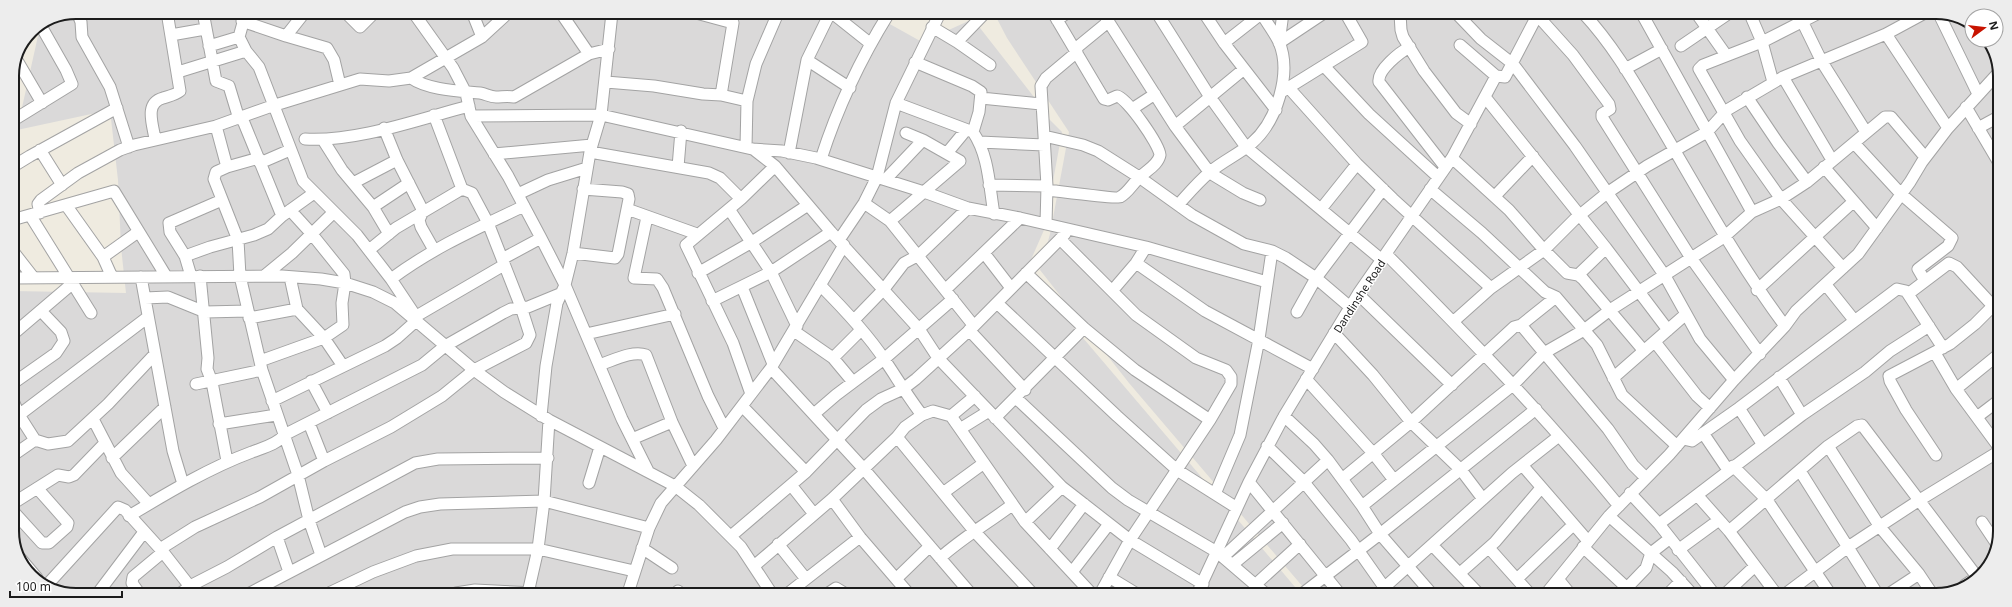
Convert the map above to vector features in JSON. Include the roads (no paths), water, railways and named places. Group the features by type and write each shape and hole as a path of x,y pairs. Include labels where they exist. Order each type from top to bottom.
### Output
{"street":[{"path":"80,19 82,37 110,87 129,147"},
{"path":"156,139 151,110 152,105 156,100 176,94 180,91 168,19"},
{"path":"196,384 212,382 261,366 324,338 343,325 342,303 345,283 342,272 311,233 286,213 260,161 229,86 217,83 208,46 204,19"},
{"path":"242,19 240,37 246,51 259,68 272,106 303,181 369,250 391,279 415,319"},
{"path":"250,19 286,36 327,48 334,60 340,85"},
{"path":"286,36 299,19"},
{"path":"352,19 360,26 368,19"},
{"path":"418,19 446,59 466,93 470,111 542,238 563,289 586,334 598,365 648,471"},
{"path":"475,19 482,37"},
{"path":"91,313 35,214 41,200 62,184 78,173 129,147 156,139 216,126 272,106 360,79 389,81 411,78 482,37 501,19"},
{"path":"565,19 589,54"},
{"path":"532,588 544,501 548,458 545,418 546,366 557,303 563,289 573,253 591,148 601,115 606,82 610,19"},
{"path":"718,19 733,23 721,95"},
{"path":"749,148 747,101 756,64 775,19"},
{"path":"789,153 807,60 828,19"},
{"path":"839,19 871,44"},
{"path":"821,159 827,139 850,88 871,44 886,19"},
{"path":"881,178 896,103 937,19"},
{"path":"957,42 978,19"},
{"path":"989,185 1047,188 1115,199 1125,194 1140,177 1156,164 1160,155 1160,150 1132,109 1119,96 1108,100 1104,99 1056,19"},
{"path":"1046,224 1047,188 1041,104 1042,83 1076,50 1104,19"},
{"path":"1106,19 1175,126 1210,172 1243,193 1260,200"},
{"path":"1161,19 1210,97 1246,147 1350,234 1384,257 1454,322 1536,408 1619,506"},
{"path":"1208,19 1224,43 1276,110"},
{"path":"1224,43 1255,19"},
{"path":"1178,205 1210,172 1246,147 1262,133 1276,110 1284,90 1283,61 1279,43 1264,19"},
{"path":"1279,43 1282,19"},
{"path":"1279,43 1316,19"},
{"path":"1284,90 1362,42 1349,19"},
{"path":"1400,19 1401,30 1424,71 1456,113 1470,124"},
{"path":"1462,19 1480,39 1513,64 1575,146 1665,276 1700,339 1734,380"},
{"path":"1460,45 1496,76 1505,77 1535,19"},
{"path":"1541,19 1573,55 1609,104 1610,109 1602,114 1602,117 1691,258 1760,354"},
{"path":"1588,19 1625,69 1724,237 1758,290 1785,326"},
{"path":"1645,19 1752,212"},
{"path":"1701,19 1726,55"},
{"path":"1681,46 1720,19"},
{"path":"1752,19 1762,42 1773,82"},
{"path":"1808,19 1762,42 1703,65 1699,69 1723,114 1740,141 1781,199 1843,268"},
{"path":"1454,322 1491,288 1544,250 1575,219 1607,193 1636,173 1707,132 1723,114 1747,97 1783,77 1886,34 1914,19"},
{"path":"1941,19 1978,94"},
{"path":"1802,22 1822,62 1866,132"},
{"path":"932,27 990,65"},
{"path":"171,35 205,29"},
{"path":"19,118 69,87 72,81 43,30"},
{"path":"1886,34 1948,128"},
{"path":"208,46 240,37"},
{"path":"1410,47 1393,59 1379,75 1379,82 1445,167"},
{"path":"411,78 424,84 466,93 480,93 496,97 504,95 514,97 589,54 609,49"},
{"path":"1625,69 1662,49"},
{"path":"178,72 246,51"},
{"path":"807,60 850,88"},
{"path":"916,62 978,89 981,92 981,98 969,131 947,153"},
{"path":"20,65 42,103"},
{"path":"1324,66 1368,114 1438,177"},
{"path":"1175,126 1244,69"},
{"name":"Dandinshe Road","path":"1202,588 1220,555 1248,482 1284,416 1358,294 1384,257 1411,214 1452,158 1496,76"},
{"path":"1783,77 1828,164 1853,202 1877,228"},
{"path":"1550,588 1609,516 1680,442 1734,380 1785,326 1796,311 1858,254 1901,194 1925,157 1966,107 1993,78"},
{"path":"606,82 654,86 703,94 721,95 747,101"},
{"path":"1284,90 1357,164 1491,288"},
{"path":"1132,109 1155,94"},
{"path":"1485,97 1606,248 1638,293 1668,330"},
{"path":"1747,97 1778,143 1808,182"},
{"path":"981,98 1041,104"},
{"path":"896,103 969,131 980,142 985,157 994,214"},
{"path":"1966,107 1993,153"},
{"path":"19,163 117,108"},
{"path":"305,139 323,140 384,128 434,115 470,111 601,115 681,131 749,148 821,159 924,192 968,208 1020,218 1146,247 1267,282"},
{"path":"136,588 132,583 133,577 161,551 195,527 260,497 298,475 423,409 474,370 526,343 530,335 521,307 488,223 472,193 462,189 434,115"},
{"path":"1362,506 1438,447 1513,385 1544,353 1584,330 1610,310 1724,237 1752,212 1781,199 1808,182 1866,132 1885,118 1890,117 1925,157"},
{"path":"1978,128 1993,120"},
{"path":"216,126 227,167"},
{"path":"384,128 397,160 423,211"},
{"path":"678,167 681,131"},
{"path":"890,221 959,162 959,160 947,153 906,133"},
{"path":"323,140 334,159 373,207 389,234"},
{"path":"629,588 649,528 661,503 742,406 772,366 796,328 820,285 838,239 881,178 923,140"},
{"path":"980,142 1044,140 1083,145 1098,151 1140,177 1178,205 1244,244 1272,251 1316,278 1350,307"},
{"path":"1854,143 1901,194 1952,238 1948,246 1918,269 1925,281"},
{"path":"494,154 591,148 709,173 720,178 742,199"},
{"path":"749,148 775,166 919,329 938,358 1062,487 1130,540 1196,588"},
{"path":"40,150 62,184"},
{"path":"290,150 260,161 227,167 216,172 214,175 238,240 240,276 261,366 276,415 298,475 309,520 321,555"},
{"path":"1495,196 1533,156"},
{"path":"1452,158 1495,196 1567,273 1578,275 1610,310 1644,351"},
{"path":"353,183 397,160"},
{"path":"1321,209 1357,164"},
{"path":"751,394 733,342 698,273 686,244 742,199 775,166"},
{"path":"518,194 548,180 587,168"},
{"path":"373,207 409,183"},
{"path":"369,250 389,234 423,211 462,189"},
{"path":"573,253 615,258 618,254 629,199 626,193 583,189"},
{"path":"1298,312 1316,278 1384,189"},
{"path":"1430,189 1482,233 1545,292 1556,296 1604,357 1622,395 1680,442 1692,441 1739,408 1892,291 1900,288 1908,294 1929,326 1956,389 1993,439"},
{"path":"19,218 114,191 166,276"},
{"path":"185,256 268,229 286,213 314,193"},
{"path":"222,200 169,223 170,232 196,276 204,312 208,358 207,368 212,382 227,461"},
{"path":"1758,290 1853,202"},
{"path":"864,203 890,221 953,299 972,328 1025,390"},
{"path":"66,205 103,256 112,277"},
{"path":"698,273 752,242 808,205"},
{"path":"391,279 434,250 524,206"},
{"path":"854,320 884,289 904,263 919,255 968,208"},
{"path":"627,209 697,234"},
{"path":"729,209 771,272 796,328 832,358 853,382"},
{"path":"423,211 419,220 421,227 434,250"},
{"path":"264,276 292,253 334,212"},
{"path":"648,217 634,278 657,279 664,288 708,396 724,428"},
{"path":"945,290 1020,218"},
{"path":"731,536 806,472 866,410 881,399 903,389 916,379 972,328 1069,230"},
{"path":"103,256 138,232"},
{"path":"272,401 385,346 397,338 415,319 542,238"},
{"path":"712,301 838,239"},
{"path":"1060,239 1136,315 1196,358 1229,373 1231,384 1210,420 1130,540 1103,588"},
{"path":"1112,291 1136,263 1146,247"},
{"path":"1578,275 1606,248"},
{"path":"1215,494 1240,435 1259,339 1272,251"},
{"path":"984,253 1011,288"},
{"path":"19,259 33,277"},
{"path":"1136,263 1205,312 1259,339 1312,369"},
{"path":"1908,294 1949,263 1953,264 1993,300"},
{"path":"1026,273 1084,328 1135,370 1210,420"},
{"path":"19,278 33,277 71,280 112,277 166,276 290,277 321,279 345,283 373,292 395,303 474,370 504,392 545,418 675,486 699,505 731,536 754,566 768,588"},
{"path":"141,277 173,451 183,484"},
{"path":"290,277 297,309 324,338 343,366"},
{"path":"19,329 41,311 71,280"},
{"path":"820,285 854,320 884,359 922,415"},
{"path":"1826,285 1854,320"},
{"path":"742,287 772,366 864,468 966,588"},
{"path":"129,516 183,484 227,461 269,445 284,435 422,365 445,346 503,314 521,307 528,307 563,289"},
{"path":"1358,294 1452,385"},
{"path":"1342,479 1411,422 1486,355 1514,327 1521,325 1556,296"},
{"path":"145,298 168,297 204,312 249,314 297,309"},
{"path":"814,414 884,359 953,299"},
{"path":"997,303 1177,470 1237,508"},
{"path":"1936,456 1906,410 1889,378 1892,373 1939,350 1975,324 1993,306"},
{"path":"19,379 56,353 64,341 61,332 41,311"},
{"path":"586,334 675,314"},
{"path":"1613,378 1686,314"},
{"path":"148,316 19,415 35,440 48,444 68,441 93,418 154,354"},
{"path":"1521,325 1608,429 1637,470 1646,478"},
{"path":"1658,524 1802,415 1865,372 1890,351 1929,326"},
{"path":"960,430 992,414 1016,398 1054,357 1084,328"},
{"path":"832,358 861,330"},
{"path":"1334,333 1373,375 1411,422 1460,470 1483,499"},
{"path":"1654,342 1697,396 1710,408"},
{"path":"598,365 641,353 646,355 672,422 693,466"},
{"path":"1956,389 1993,359"},
{"path":"1779,377 1802,415"},
{"path":"1306,379 1373,453 1394,480"},
{"path":"311,381 328,413"},
{"path":"951,416 975,396"},
{"path":"1016,398 1112,488 1128,500 1220,555 1259,588"},
{"path":"1977,417 1993,405"},
{"path":"742,406 806,472"},
{"path":"112,458 165,407"},
{"path":"1310,588 1536,408"},
{"path":"1739,408 1763,445"},
{"path":"754,566 832,499 897,437 905,427 922,415 933,411 951,416 1025,522 1087,588"},
{"path":"219,424 276,415"},
{"path":"1284,416 1314,444 1328,460 1362,506 1380,534 1407,568 1426,588"},
{"path":"93,418 112,458 122,473 149,504"},
{"path":"632,439 672,422"},
{"path":"308,423 324,461"},
{"path":"1729,531 1767,500 1828,446 1857,426 1862,425 1918,501 1974,573"},
{"path":"1703,433 1730,468 1767,500 1827,588"},
{"path":"1388,588 1407,568 1483,499 1559,436"},
{"path":"897,437 975,532 1027,588"},
{"path":"19,451 35,440"},
{"path":"19,500 58,475 69,477 74,475 105,443"},
{"path":"1267,446 1303,481 1358,550 1382,588"},
{"path":"1828,446 1880,527 1919,574 1928,588"},
{"path":"589,482 600,447"},
{"path":"1793,588 1848,547 1918,501 1993,455"},
{"path":"194,588 277,537 415,463 438,459 548,458"},
{"path":"1220,555 1273,510 1303,481 1328,460"},
{"path":"943,492 984,463"},
{"path":"1523,466 1573,525 1620,588"},
{"path":"1800,471 1874,588"},
{"path":"1248,482 1273,510 1335,588"},
{"path":"792,485 814,514"},
{"path":"1025,522 1062,487"},
{"path":"19,518 42,543 49,543 66,527 68,523 37,488"},
{"path":"1460,573 1489,548 1541,488"},
{"path":"1630,493 1658,524 1708,588"},
{"path":"1698,495 1729,531 1772,588"},
{"path":"832,499 860,537 903,588"},
{"path":"259,588 405,512 420,507 440,504 544,501 649,528"},
{"path":"1050,549 1084,504"},
{"path":"940,558 962,538 975,532 1012,505"},
{"path":"50,582 115,509 120,508 161,551 187,588"},
{"path":"1609,516 1651,553 1687,588"},
{"path":"1678,550 1719,520"},
{"path":"1982,522 1993,538"},
{"path":"1072,572 1109,524"},
{"path":"1232,565 1283,524"},
{"path":"1518,578 1573,525"},
{"path":"102,588 144,532"},
{"path":"277,537 289,572"},
{"path":"795,588 860,537"},
{"path":"1627,588 1646,568 1651,553 1669,539"},
{"path":"778,544 806,579"},
{"path":"1255,584 1300,544"},
{"path":"896,579 930,546"},
{"path":"1433,546 1474,588"},
{"path":"642,548 672,568"},
{"path":"1489,548 1526,588"},
{"path":"339,588 373,572 416,556 452,549 538,549 634,572"},
{"path":"1731,588 1755,566"},
{"path":"1898,588 1919,574"},
{"path":"1109,577 1127,588"},
{"path":"1558,579 1565,588"},
{"path":"1674,588 1681,581"}]}
